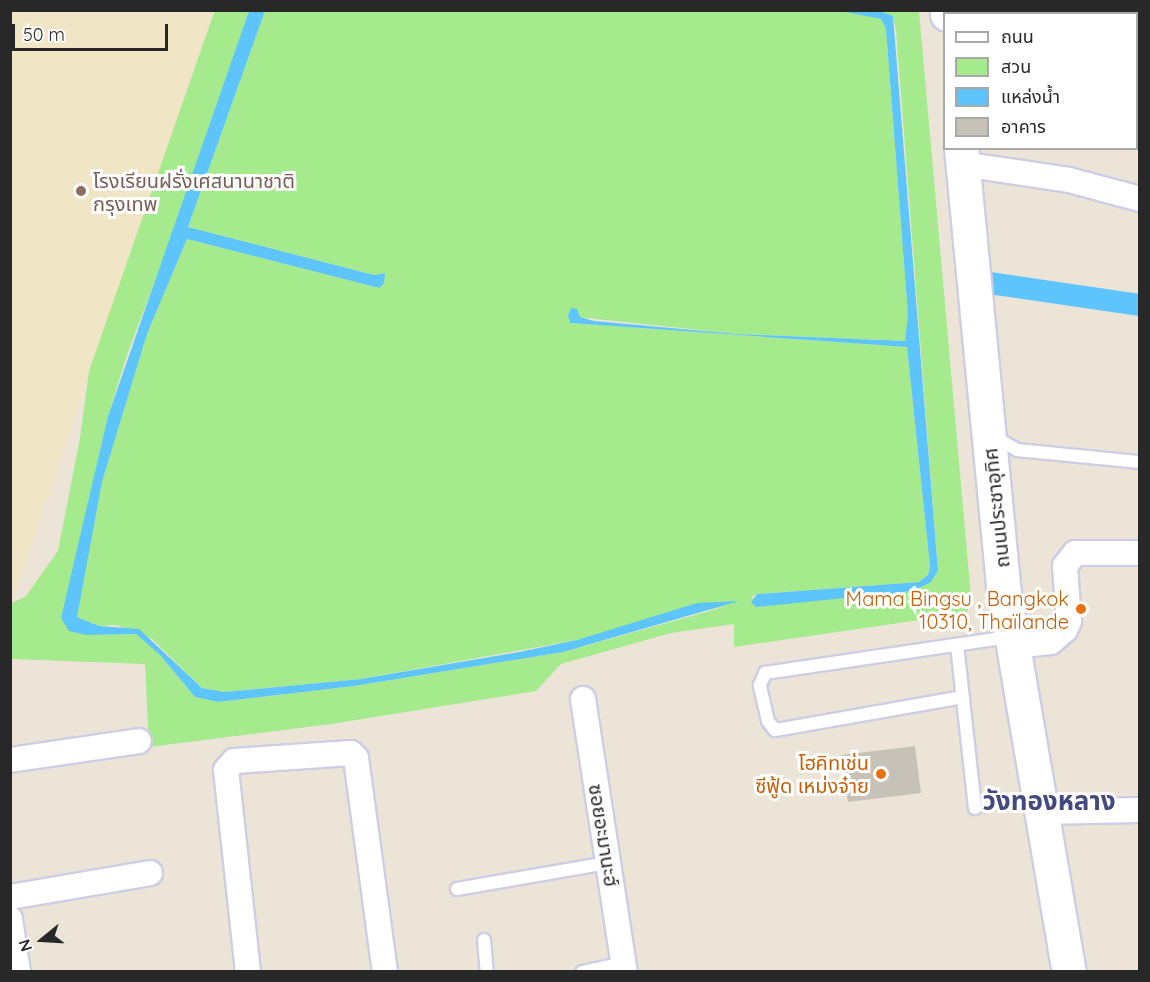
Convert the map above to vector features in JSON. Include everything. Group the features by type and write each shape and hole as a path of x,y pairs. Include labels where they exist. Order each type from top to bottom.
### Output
{"main road":[{"name":"ถนนประชาอุทิศ","path":"962,156 988,434 1012,642 1069,972"}],"street":[{"path":"962,156 1140,199"},
{"path":"1012,642 1052,642 1065,630 1069,621 1065,566 1075,553 1140,553"},
{"name":"ซอยอะมานะฮ์","path":"583,699 624,967"},
{"path":"10,760 139,741"},
{"path":"248,972 226,770 234,761 351,753 356,758 385,972"},
{"path":"1040,812 1140,810"},
{"path":"10,897 150,873"},
{"path":"10,919 18,972"}],"lane":[{"path":"988,434 1017,450 1140,462"},
{"path":"963,698 776,730 768,721 760,685 765,673 957,645 1012,642"},
{"path":"957,645 975,808"},
{"path":"457,889 608,863"},
{"path":"484,940 487,972"},
{"path":"582,972 624,967"}],"shaded area":[{"name":"โรงเรียนฝรั่งเศสนานาชาติ กรุงเทพ","path":"11,11 215,11 11,604"}],"green space":[{"path":"215,10 249,11 180,215 127,355 108,416 62,618 86,635 136,634 160,655 195,697 218,702 354,686 563,652 731,605 577,640 361,679 224,692 202,688 152,639 117,625 99,626 76,617 102,482 147,334 187,239 379,288 384,273 374,275 188,227 265,11 841,10 881,19 886,29 908,315 908,335 905,341 737,334 568,316 570,323 907,347 930,566 928,575 919,582 757,594 752,597 757,607 931,582 938,571 896,31 893,16 880,11 919,11 971,597 967,613 734,647 734,624 671,633 561,664 536,691 331,724 149,747 145,664 11,659 10,604 26,596 58,551 80,438 89,371"}],"water":[{"path":"249,11 265,11 188,227 374,275 385,273 384,283 379,288 187,239 147,334 102,482 77,617 99,626 139,629 202,688 224,692 361,679 519,652 577,640 697,603 739,601 563,652 354,686 218,702 195,697 160,655 136,634 86,635 69,631 61,618 108,416"},
{"path":"841,11 880,11 893,16 938,571 931,582 913,591 756,607 751,602 757,594 919,582 928,575 930,566 907,347 570,323 568,316 571,308 577,309 580,317 594,321 737,334 905,341 908,315 886,29 881,19"}],"building":[{"name":"โฮคิทเช่น ซีฟู้ด เหม่งจ๋าย","path":"915,746 921,793 848,802 842,755"}],"waterway":[{"path":"989,283 1140,305"}],"place":[{"name":"โรงเรียนฝรั่งเศสนานาชาติ กรุงเทพ","path":"81,191"},
{"name":"Mama Bingsu , Bangkok 10310, Thaïlande","path":"1081,609"},
{"name":"โฮคิทเช่น ซีฟู้ด เหม่งจ๋าย","path":"881,774"}],"district":[{"name":"วังทองหลาง","path":"1049,801"}]}
